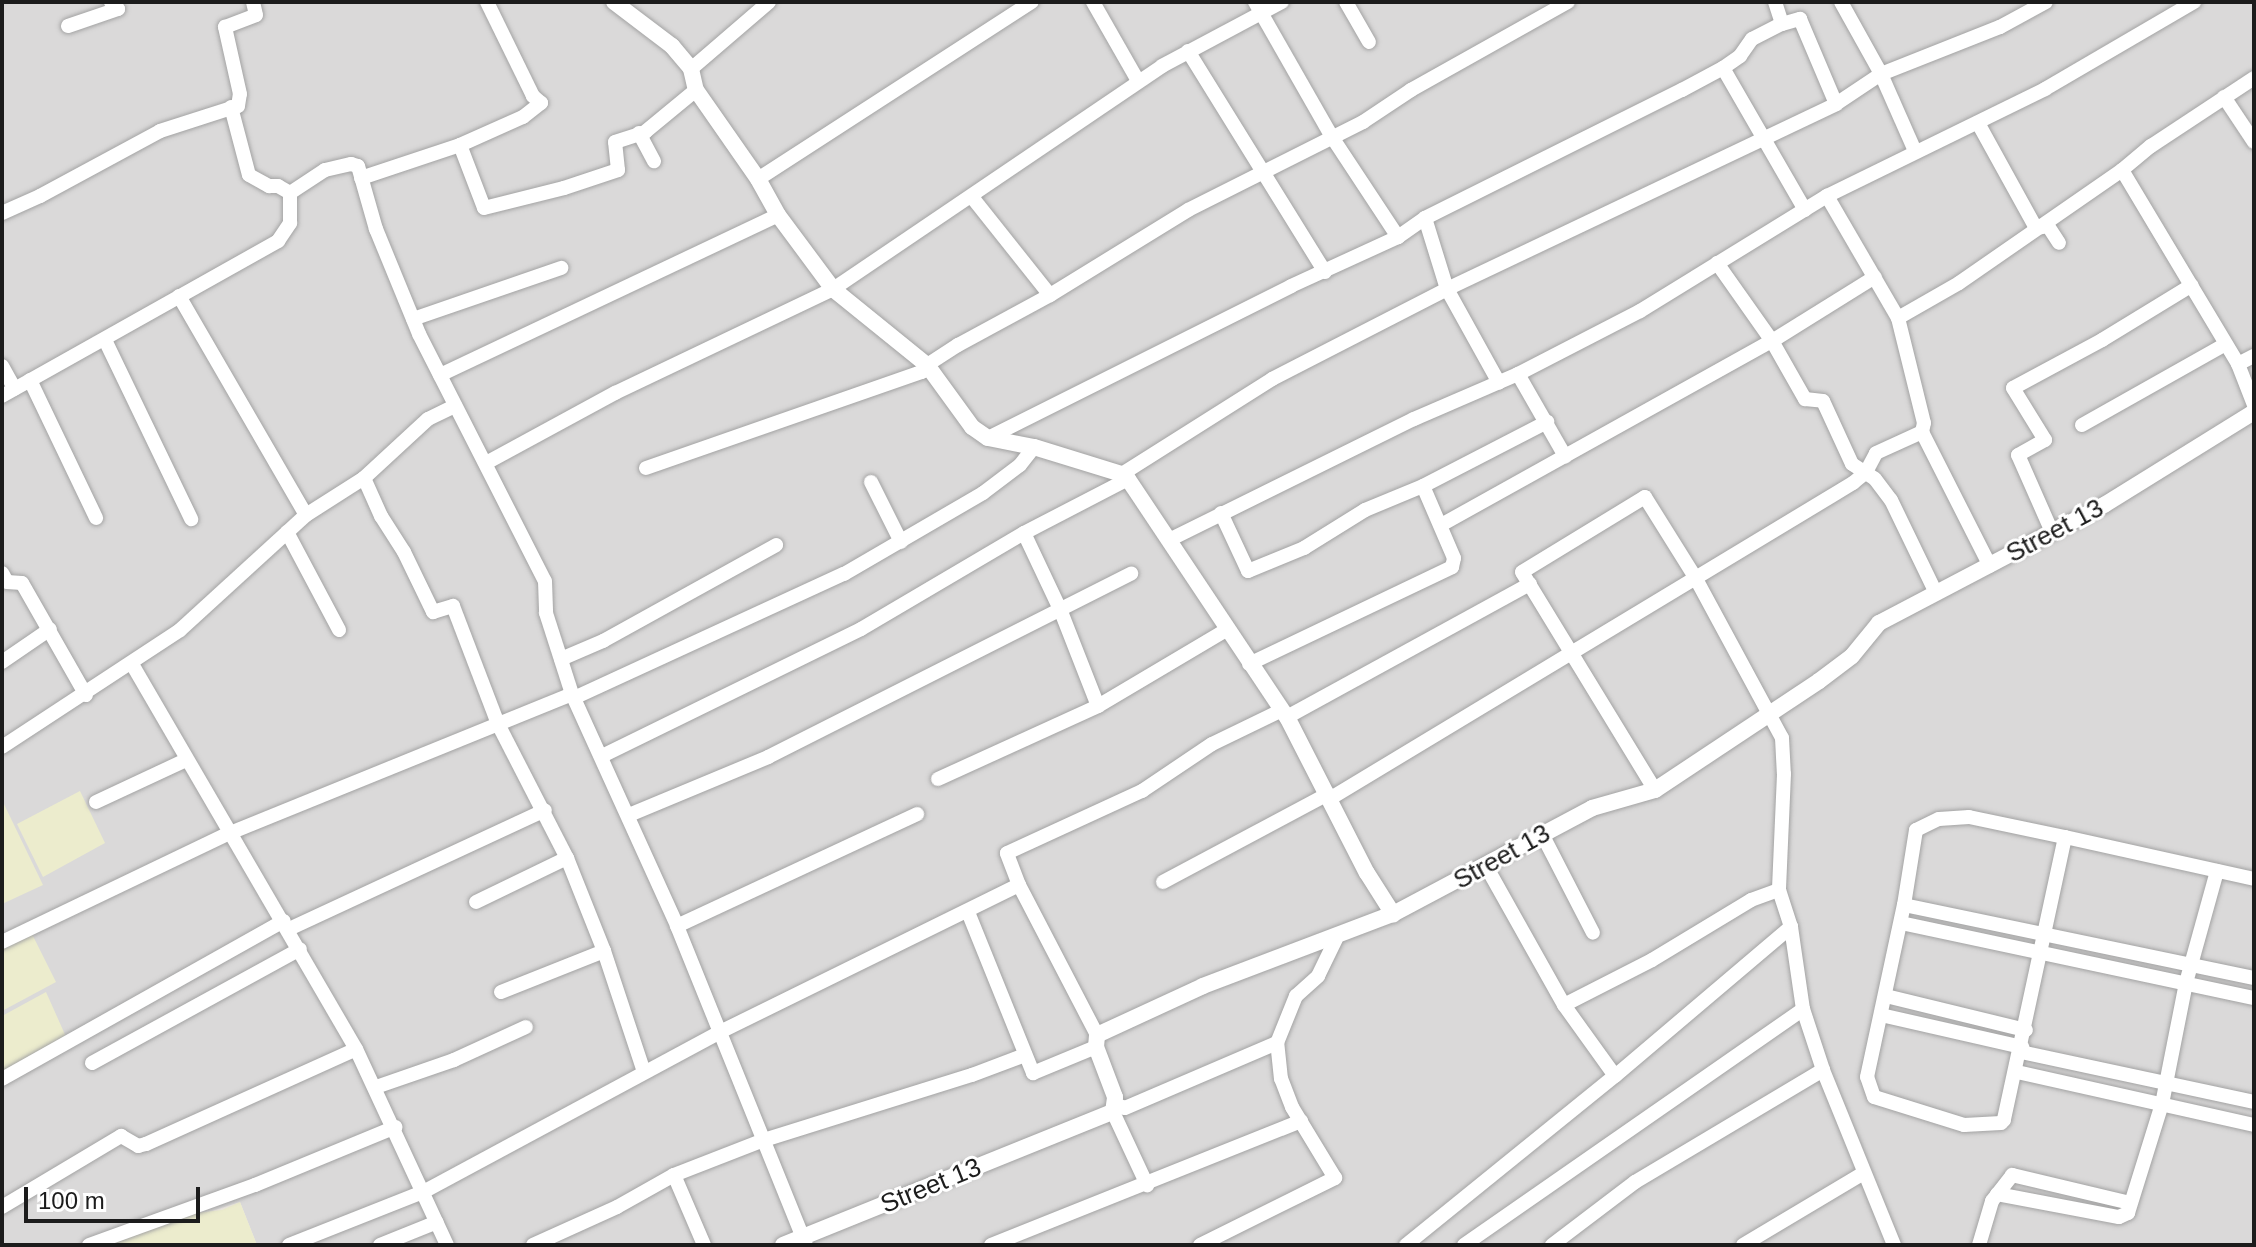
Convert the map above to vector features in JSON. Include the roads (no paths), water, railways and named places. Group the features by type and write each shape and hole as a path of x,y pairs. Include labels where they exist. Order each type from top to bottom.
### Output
{"street":[{"path":"68,26 118,9 111,2"},
{"path":"2,213 40,196 160,131 238,106 240,94 225,27 256,15 253,2"},
{"path":"361,178 460,145 523,117 541,103 533,96 487,2"},
{"path":"614,2 672,46 691,69 696,90 758,179 778,215 833,289 927,365 972,427 988,438 1034,447 1125,476 1226,630 1285,713 1367,873 1393,914"},
{"path":"691,69 769,2"},
{"path":"758,179 1032,2"},
{"path":"1093,2 1138,81"},
{"path":"486,463 615,393 833,289 1138,81 1258,7 1282,2"},
{"path":"1346,2 1369,42"},
{"path":"646,468 878,390 922,372 927,365 1050,295 1188,210 1332,137 1547,6 1568,2"},
{"path":"1775,2 1782,24"},
{"path":"1859,2 1842,6 1881,74 1915,151"},
{"path":"602,756 861,629 1125,476 1272,379 1447,289 1836,104 1881,74 2000,27 2046,2"},
{"path":"1169,540 1414,419 1518,374 1640,311 1827,196 1978,123 2121,47 2194,2"},
{"path":"1258,7 1332,137 1398,237"},
{"path":"988,438 1398,237 1425,218 1723,68 1740,56 1752,39 1782,24 1800,19 1836,104"},
{"path":"1188,51 1325,272"},
{"path":"1723,68 1805,210"},
{"path":"1898,318 1959,283 2254,78"},
{"path":"460,145 484,208 618,170 615,142 639,133 696,90"},
{"path":"2224,97 2254,142"},
{"path":"231,107 249,175 290,193"},
{"path":"1978,123 2036,228"},
{"path":"639,133 654,161"},
{"path":"290,193 325,170 351,164 358,166 376,229 413,319 545,581 546,613 574,696 722,1031 805,1241"},
{"path":"2122,170 2238,364 2254,405"},
{"path":"2,366 8,392 278,241 290,223 290,193"},
{"path":"1827,196 1898,318 1924,423 1922,432 1990,566"},
{"path":"972,197 1050,295"},
{"path":"440,375 778,215"},
{"path":"1425,218 1447,289 1499,383"},
{"path":"2036,228 2048,226 2059,243"},
{"path":"1717,263 1772,341 1805,399 1823,401 1852,464 1866,472 1891,500 1936,593"},
{"path":"413,319 561,268"},
{"path":"1441,525 1772,341 1875,277"},
{"path":"2052,532 2018,455 2045,440 2013,388 2102,340 2192,285"},
{"path":"179,296 306,515"},
{"path":"105,340 191,519"},
{"path":"2082,425 2224,345"},
{"path":"2238,364 2254,356"},
{"path":"1518,374 1565,456"},
{"path":"30,380 96,518"},
{"path":"2,747 86,695 180,630 306,515 364,478 428,419 455,406"},
{"name":"Street 13","path":"1096,1041 1203,986 1336,939 1393,914 1592,808 1655,790 1852,656 1879,623 2104,505 2254,412"},
{"path":"1221,513 1248,571 1304,548 1365,510 1423,486 1547,422"},
{"path":"1163,882 1330,796 1572,653 1866,472 1876,453 1922,432"},
{"path":"2,942 230,833 574,696 844,574 983,493 1020,465 1034,447"},
{"path":"364,478 433,612 453,606 498,724 545,810 567,858 604,951 644,1072"},
{"path":"871,482 901,542"},
{"path":"1249,664 1452,567 1454,558 1423,486"},
{"path":"1655,790 1522,572 1645,497 1695,577 1782,738 1784,774 1779,890 1791,927 1803,1009 1823,1070 1894,1245"},
{"path":"287,532 339,630"},
{"path":"1024,533 1060,609 1098,706"},
{"path":"561,659 603,641 776,545"},
{"path":"2,573 7,582 22,583 86,695"},
{"path":"629,815 768,757 1131,574"},
{"path":"1147,1185 1114,1108 1096,1041 1019,885 1007,853 1142,791 1212,744 1285,713 1530,584"},
{"path":"2,662 50,629"},
{"path":"938,779 1098,706 1226,630"},
{"path":"132,664 186,760 287,925 356,1049 396,1127 447,1245"},
{"path":"96,802 186,760"},
{"path":"2,1079 287,925 545,810"},
{"path":"677,926 917,814"},
{"path":"2065,837 2017,1072 2001,1123 1964,1125 1874,1097 1867,1077 1901,923 1916,830 1939,819 1969,817 2065,837 2254,879"},
{"path":"1542,834 1593,933"},
{"path":"476,902 567,858"},
{"path":"1486,866 1564,1005 1615,1076"},
{"path":"1979,1245 1997,1194 2119,1217 2128,1213 2162,1104 2186,983 2217,871"},
{"path":"289,1245 423,1192 722,1031 1019,885"},
{"path":"1564,1005 1652,960 1751,900 1779,890"},
{"path":"1904,905 2254,978"},
{"path":"968,912 1033,1073 1096,1041"},
{"path":"1901,923 2254,998"},
{"path":"1406,1245 1615,1076 1791,927"},
{"path":"1200,1245 1333,1182 1335,1178 1301,1121 1281,1079 1277,1043 1296,996 1318,976 1336,939"},
{"path":"92,1063 300,949"},
{"path":"501,992 604,951"},
{"path":"1886,996 2026,1030"},
{"path":"1464,1245 1803,1009"},
{"path":"1881,1015 2254,1102"},
{"path":"376,1087 454,1060 526,1027"},
{"path":"1114,1108 1125,1108 1277,1043"},
{"path":"2,1207 121,1136 138,1146 146,1144 356,1049"},
{"path":"533,1245 617,1207 674,1175 764,1140 958,1080 1025,1055"},
{"path":"1552,1245 1635,1182 1823,1070"},
{"path":"2017,1072 2254,1125"},
{"name":"Street 13","path":"783,1245 805,1241 1114,1108"},
{"path":"991,1245 1301,1121"},
{"path":"89,1245 255,1185 396,1127"},
{"path":"1743,1245 1864,1173"},
{"path":"674,1175 704,1245"},
{"path":"380,1245 437,1222"}]}
